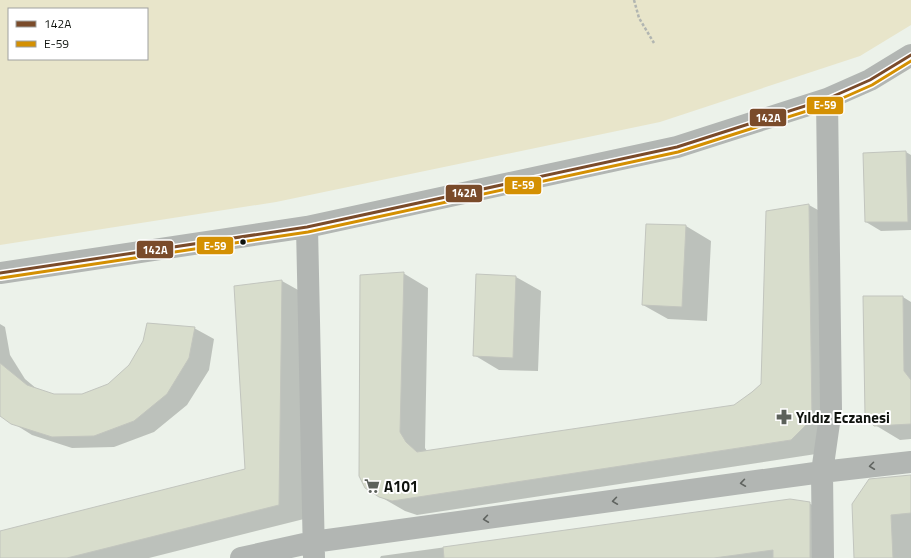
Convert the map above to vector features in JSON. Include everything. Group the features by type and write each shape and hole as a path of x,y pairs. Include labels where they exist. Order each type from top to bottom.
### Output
{"street":[{"path":"0,273 307,227 677,147 827,99 870,80 911,56"},
{"path":"823,558 822,472 831,409 827,99"},
{"path":"307,227 314,550"},
{"path":"241,558 314,550 822,472 911,462"}],"path":[{"path":"634,0 639,18 654,43"}],"shaded area":[{"path":"0,0 911,0 911,25 860,56 660,122 276,202 0,245"}],"building":[{"path":"906,151 908,222 865,222 863,153"},
{"path":"809,204 812,419 791,440 392,501 379,497 365,488 359,476 360,275 404,272 400,432 406,442 417,452 734,405 761,384 766,211"},
{"path":"646,224 686,225 682,307 642,305"},
{"path":"476,274 516,276 513,358 473,356"},
{"path":"282,280 279,505 67,558 0,558 0,531 245,469 234,286"},
{"path":"863,296 903,296 904,371 911,380 911,424 874,426 865,415"},
{"path":"147,323 195,327 189,358 167,394 134,421 94,436 52,437 11,424 0,416 0,363 27,385 54,394 82,394 108,384 129,365 143,341"},
{"path":"911,475 911,513 891,515 893,558 854,558 852,504 869,479"},
{"path":"790,499 810,502 810,558 773,558 773,550 714,558 444,558 443,547"}],"transit line":[{"name":"142A","path":"0,273 307,227 677,147 827,99 870,80 911,55"},
{"name":"E-59","path":"1,278 308,232 678,152 829,104 872,85 911,61"}],"place":[{"name":"Yıldız Eczanesi","path":"784,417"},
{"name":"A101","path":"372,486"}]}
